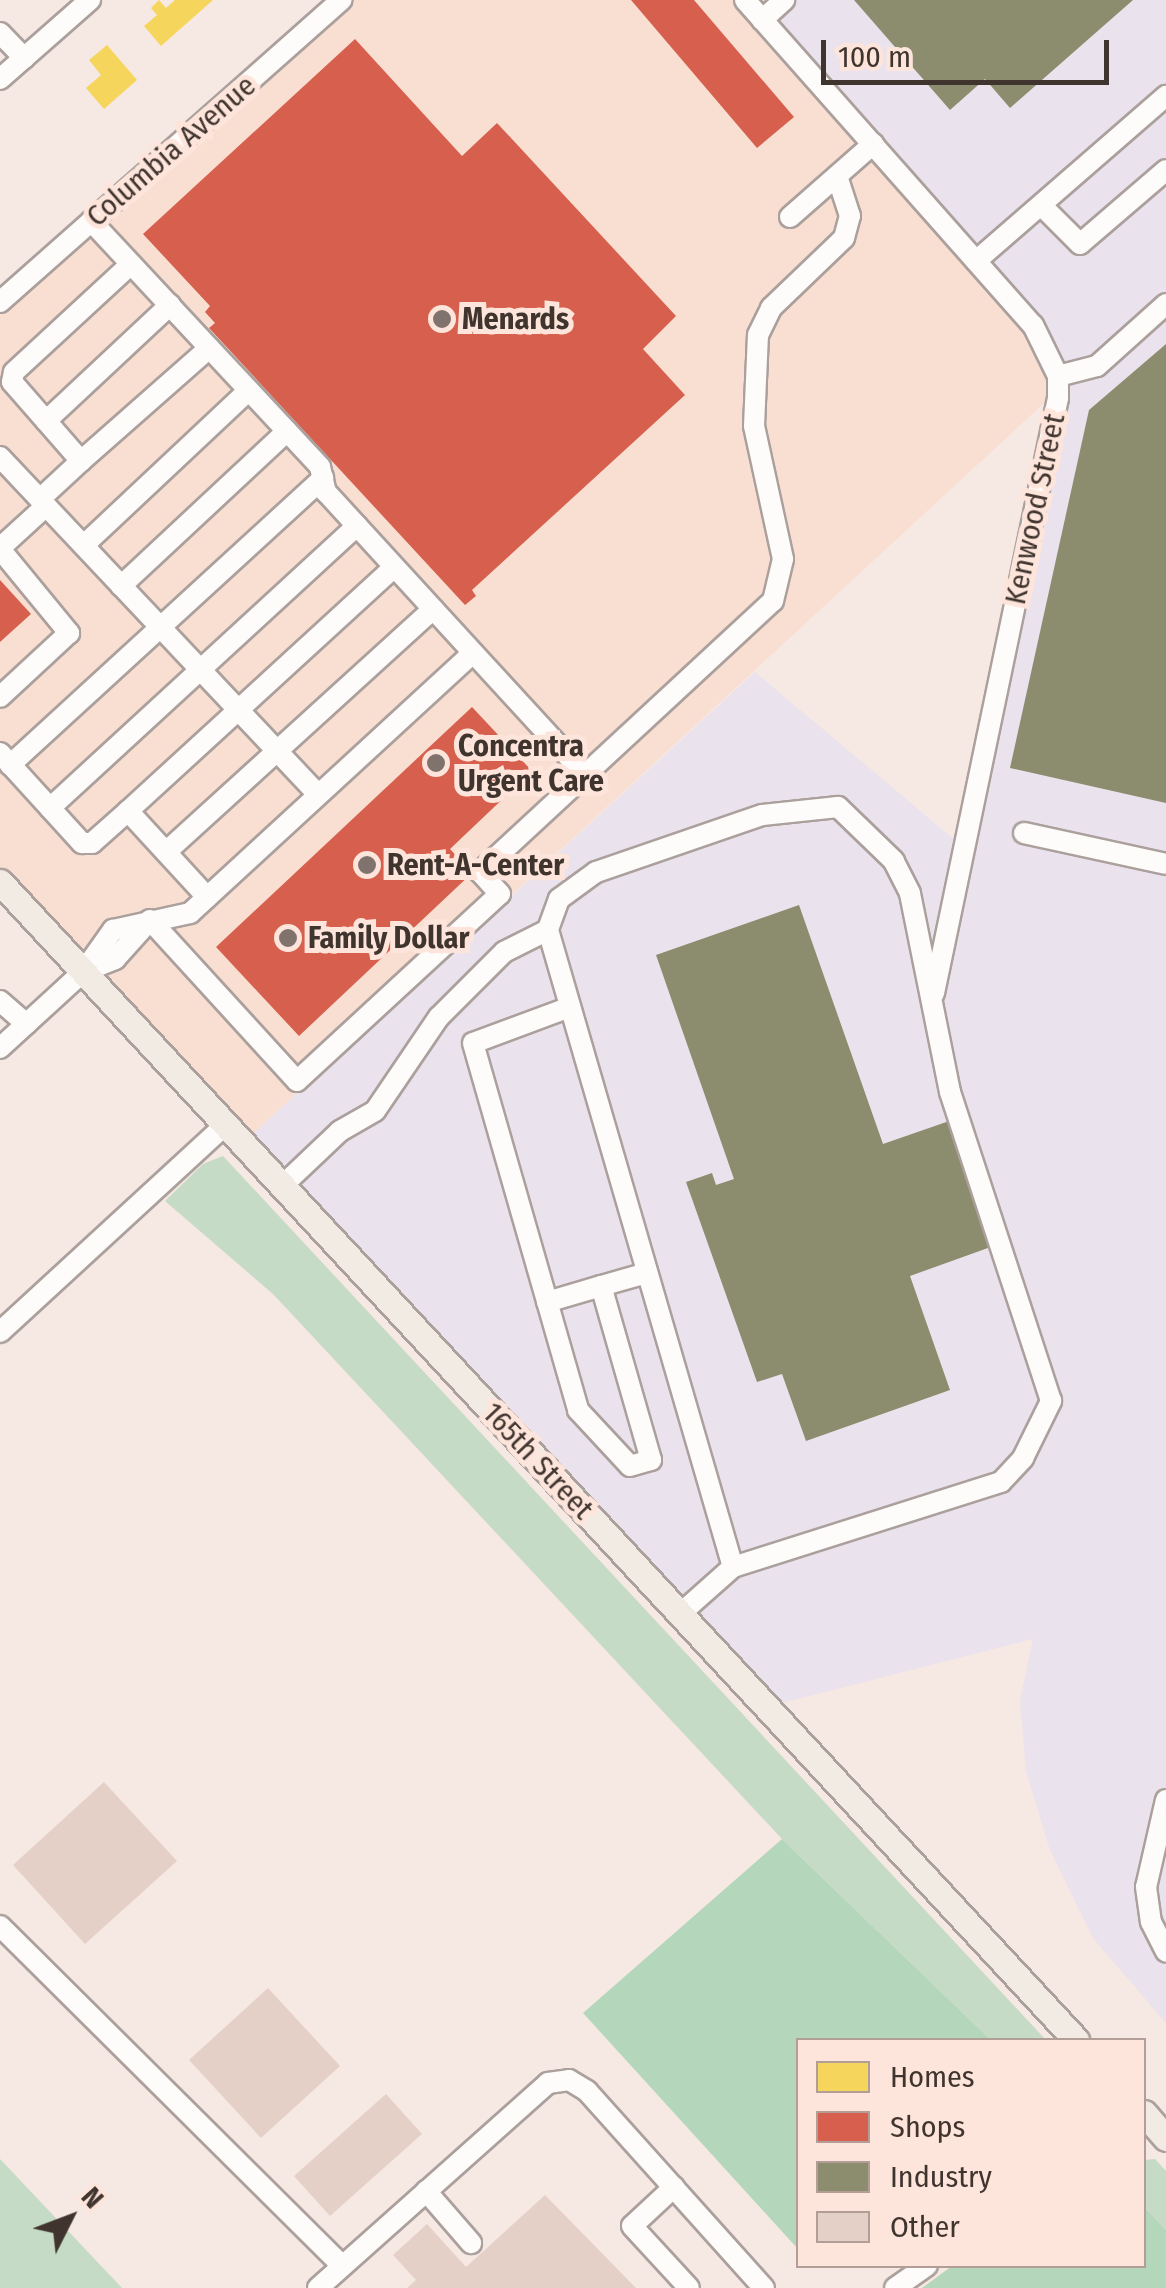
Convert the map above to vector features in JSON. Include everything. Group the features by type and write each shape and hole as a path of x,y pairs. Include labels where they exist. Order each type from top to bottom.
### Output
{"main road":[{"name":"165th Street","path":"0,882 1074,2038"}],"street":[{"path":"0,80 90,0"},
{"name":"Columbia Avenue","path":"0,302 342,0"},
{"name":"Kenwood Street","path":"745,0 1033,325 1058,376 1058,398 932,1004"},
{"path":"762,20 784,0"},
{"path":"0,33 24,58"},
{"path":"976,261 1166,96"},
{"path":"790,217 872,144"},
{"path":"1040,204 1080,244 1166,170"},
{"path":"150,920 297,1081 500,894 480,872 779,592 783,560 754,426 758,335 772,308 844,238 850,216 836,176"},
{"path":"91,221 287,431 323,478 326,492 585,775"},
{"path":"81,460 12,382 14,372 131,264"},
{"path":"1058,376 1097,366 1166,304"},
{"path":"46,421 170,306"},
{"path":"0,698 70,633 0,548 81,460 210,348"},
{"path":"84,546 249,390"},
{"path":"122,586 287,431"},
{"path":"4,468 44,502 318,795"},
{"path":"323,478 161,628 5,759 82,843 92,843 394,566"},
{"path":"50,808 357,526"},
{"path":"166,852 433,609"},
{"path":"0,1048 83,972 113,930 190,913 473,653"},
{"path":"680,1614 732,1567 982,1492 1012,1472 1048,1414 1050,1391 950,1092 902,874 856,818 838,807 762,816 596,872 559,900 548,930 732,1567"},
{"path":"128,810 207,897"},
{"path":"1024,833 1166,864"},
{"path":"282,1186 340,1131 376,1111 439,1016 504,952 548,930"},
{"path":"0,1001 26,1024"},
{"path":"570,1007 473,1042 578,1410 630,1466 651,1460 601,1286"},
{"path":"0,1332 225,1125"},
{"path":"547,1302 647,1273"},
{"path":"1166,1800 1146,1887 1151,1922 1166,1951"},
{"path":"0,1926 342,2266"},
{"path":"318,2288 548,2083 569,2080 588,2091 764,2288"},
{"path":"674,2187 632,2226 689,2288"},
{"path":"426,2192 471,2243"},
{"path":"895,2288 924,2268"}],"shaded area":[{"path":"349,0 739,0 1029,328 1055,393 245,1141 0,875 0,309"},
{"path":"749,0 1166,0 1166,2023 1093,1938 1050,1850 1026,1771 1020,1701 1033,1639 778,1704 245,1141 755,672 969,852 1067,399 1049,345"}],"green space":[{"path":"223,1156 1044,2038 989,2038 782,1839 273,1294 165,1201 203,1164"},
{"path":"782,1839 989,2038 796,2038 796,2247 583,2013"},
{"path":"0,2159 122,2288 0,2288"},
{"path":"1155,2159 1166,2171 1166,2230 1146,2209 1146,2160"},
{"path":"1146,2209 1166,2230 1166,2288 922,2288 949,2268 1146,2268"}],"building: Homes":[{"path":"159,0 166,8 175,0 213,0 161,46 144,26 157,15 151,8"},
{"path":"107,45 137,80 104,109 86,88 101,75 89,60"}],"building: Shops":[{"path":"631,0 694,0 794,117 757,148"},
{"name":"Menards","path":"355,39 462,156 497,123 676,316 643,349 685,395 472,590 476,596 465,605 209,328 215,323 205,312 210,306 143,234"},
{"path":"0,580 31,614 0,642"},
{"path":"472,707 532,771 450,849 472,873 299,1036 216,947"}],"building: Industry":[{"path":"854,0 1133,0 1010,108 985,79 950,110"},
{"path":"1166,344 1166,803 1010,768 1089,410"},
{"path":"799,905 883,1144 955,1119 999,1244 910,1276 950,1390 806,1441 782,1374 757,1382 686,1182 712,1173 716,1185 734,1179 656,955"}],"building: Other":[{"path":"104,1782 177,1861 85,1944 13,1865"},
{"path":"268,1988 340,2066 261,2138 189,2060"},
{"path":"386,2094 422,2134 330,2216 294,2176"},
{"path":"545,2195 636,2288 407,2288 416,2280 393,2255 427,2224 466,2267"}],"place":[{"name":"Menards","path":"442,319"},
{"name":"Concentra Urgent Care","path":"436,763"},
{"name":"Rent-A-Center","path":"367,865"},
{"name":"Family Dollar","path":"288,938"}]}
